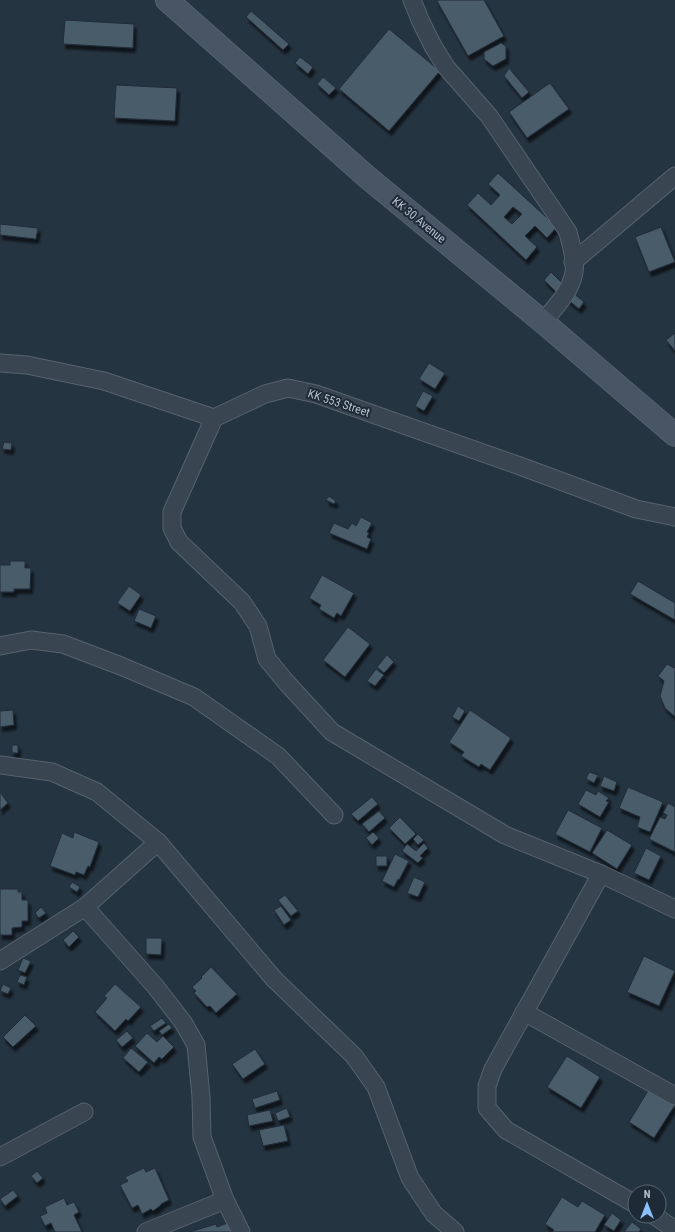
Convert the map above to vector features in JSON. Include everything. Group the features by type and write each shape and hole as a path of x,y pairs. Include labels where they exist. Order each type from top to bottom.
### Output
{"main road":[{"name":"KK 30 Avenue","path":"167,0 366,177 543,322 675,435"}],"street":[{"path":"412,0 433,46 446,67 489,116 568,232 573,254 574,272 568,290 543,322"},
{"path":"573,262 675,176"},
{"path":"0,363 27,365 104,381 214,418 172,512 172,528 179,542 242,602 258,626 267,659 332,732 505,835 601,874 675,909"},
{"name":"KK 553 Street","path":"214,418 265,394 288,388 316,394 636,508 675,516"},
{"path":"0,646 31,640 63,644 122,666 194,697 278,756 334,815"},
{"path":"0,765 52,772 97,792 158,842 274,979 354,1056 376,1087 410,1178 434,1214 455,1232"},
{"path":"0,961 85,907 158,842"},
{"path":"601,874 493,1069 487,1086 487,1108 506,1130 627,1199"},
{"path":"85,907 156,986 183,1022 196,1045 201,1097 202,1137 225,1200 241,1232"},
{"path":"524,1012 675,1096"},
{"path":"0,1157 84,1112"},
{"path":"156,1230 225,1200"},
{"path":"666,1224 675,1230"}],"building":[{"path":"484,0 504,36 468,56 437,1"},
{"path":"251,11 289,44 283,50 246,17"},
{"path":"65,20 134,24 133,48 63,44"},
{"path":"389,29 440,71 389,131 339,89"},
{"path":"501,43 506,46 506,59 493,66 484,59 484,52"},
{"path":"300,57 313,67 308,74 295,63"},
{"path":"509,68 529,92 522,98 504,76"},
{"path":"323,77 336,88 329,95 317,84"},
{"path":"550,83 569,109 527,138 509,112"},
{"path":"116,85 177,88 175,121 114,118"},
{"path":"498,173 557,227 547,238 535,226 525,236 537,247 526,260 467,205 478,193 491,205 500,195 488,184","holes":["513,207 522,214 512,224 504,217"]},
{"path":"0,224 38,228 36,239 0,235"},
{"path":"661,227 675,262 649,272 635,237"},
{"path":"551,272 564,285 556,292 544,280"},
{"path":"572,292 584,302 579,309 567,299"},
{"path":"675,333 675,351 666,340"},
{"path":"429,363 445,373 435,389 419,379"},
{"path":"423,391 433,396 424,411 415,406"},
{"path":"4,442 12,443 11,450 2,449"},
{"path":"329,496 336,501 334,504 326,500"},
{"path":"361,517 372,523 367,532 369,533 367,537 371,539 367,549 329,533 334,523 348,529 352,523 356,526"},
{"path":"10,561 25,561 25,568 31,568 30,589 14,589 14,592 0,592 0,565 10,565"},
{"path":"322,575 354,593 341,616 337,613 334,618 319,609 321,605 309,598"},
{"path":"638,581 675,603 675,620 630,594"},
{"path":"129,586 141,595 130,611 117,603"},
{"path":"139,609 156,616 151,628 134,621"},
{"path":"348,627 370,644 345,677 323,660"},
{"path":"387,655 394,662 384,673 377,667"},
{"path":"667,664 674,668 675,667 675,717 665,708 660,696 664,681 658,676"},
{"path":"376,669 384,675 375,686 367,681"},
{"path":"458,706 465,711 459,721 452,717"},
{"path":"13,710 14,725 0,727 0,711"},
{"path":"470,710 511,738 490,770 481,764 479,767 461,756 464,752 449,742"},
{"path":"12,745 18,745 18,753 12,753"},
{"path":"589,772 598,775 594,783 586,779"},
{"path":"604,776 617,782 614,791 600,786"},
{"path":"628,787 663,802 650,832 637,827 640,817 619,808"},
{"path":"586,790 596,795 598,791 609,798 606,801 609,802 600,817 578,804"},
{"path":"0,792 8,803 0,810"},
{"path":"372,797 378,804 358,821 351,814"},
{"path":"668,803 675,807 675,852 649,839 660,817 665,819 667,815 663,813"},
{"path":"568,810 602,828 590,852 555,834"},
{"path":"379,811 385,818 369,832 362,824"},
{"path":"400,817 416,834 405,844 389,828"},
{"path":"607,830 632,845 617,869 592,853"},
{"path":"74,832 99,842 90,867 88,866 84,875 76,872 75,875 50,866 62,833 73,838"},
{"path":"373,832 379,838 372,845 366,838"},
{"path":"418,834 424,840 418,845 413,839"},
{"path":"424,843 428,848 420,856 423,858 418,863 402,851 407,844 416,851"},
{"path":"646,848 661,856 649,880 634,873"},
{"path":"395,854 409,861 394,887 382,881"},
{"path":"376,856 387,856 387,866 376,866"},
{"path":"414,877 425,882 418,897 407,893"},
{"path":"72,882 80,887 77,892 69,887"},
{"path":"0,889 18,889 18,892 22,892 22,900 28,900 28,921 22,921 22,927 12,928 12,935 0,935"},
{"path":"285,895 298,911 291,916 278,900"},
{"path":"281,906 291,920 284,925 274,910"},
{"path":"41,907 46,913 39,918 35,913"},
{"path":"73,931 79,937 69,947 63,940"},
{"path":"146,938 162,938 161,955 146,954"},
{"path":"644,956 675,971 659,1006 627,992"},
{"path":"23,958 31,961 25,973 18,970"},
{"path":"211,967 237,994 216,1013 210,1006 207,1007 194,993 196,991 192,987"},
{"path":"20,975 27,977 24,985 17,982"},
{"path":"3,984 11,988 8,994 0,991"},
{"path":"115,984 141,1007 128,1021 126,1019 115,1031 95,1012 107,998 104,996"},
{"path":"25,1015 36,1026 13,1047 3,1037"},
{"path":"162,1018 166,1023 154,1031 150,1026"},
{"path":"169,1024 172,1028 162,1035 159,1031"},
{"path":"127,1031 133,1038 122,1047 116,1040"},
{"path":"147,1033 157,1042 163,1036 174,1047 162,1059 159,1057 154,1063 135,1046"},
{"path":"131,1048 148,1062 139,1072 123,1058"},
{"path":"255,1049 265,1064 243,1079 232,1064"},
{"path":"567,1056 600,1077 581,1108 547,1087"},
{"path":"649,1089 675,1105 654,1138 629,1122"},
{"path":"277,1091 280,1100 255,1108 252,1099"},
{"path":"287,1108 290,1117 278,1121 275,1113"},
{"path":"270,1110 273,1121 249,1126 247,1115"},
{"path":"284,1125 288,1141 263,1146 259,1130"},
{"path":"144,1168 146,1172 155,1168 169,1200 161,1204 153,1211 151,1209 142,1214 138,1205 132,1208 120,1185 128,1181 125,1177"},
{"path":"37,1171 43,1178 37,1183 31,1176"},
{"path":"13,1190 18,1196 5,1206 0,1199"},
{"path":"562,1197 578,1207 582,1201 605,1215 595,1232 552,1232 554,1230 545,1224"},
{"path":"64,1198 67,1205 74,1202 79,1212 74,1215 82,1232 55,1232 51,1223 45,1226 40,1216 47,1213 45,1207"},
{"path":"612,1213 621,1220 614,1231 604,1225"},
{"path":"228,1223 231,1232 189,1232 216,1224 217,1227"},
{"path":"630,1224 635,1224 641,1229 639,1232 624,1232"}]}
